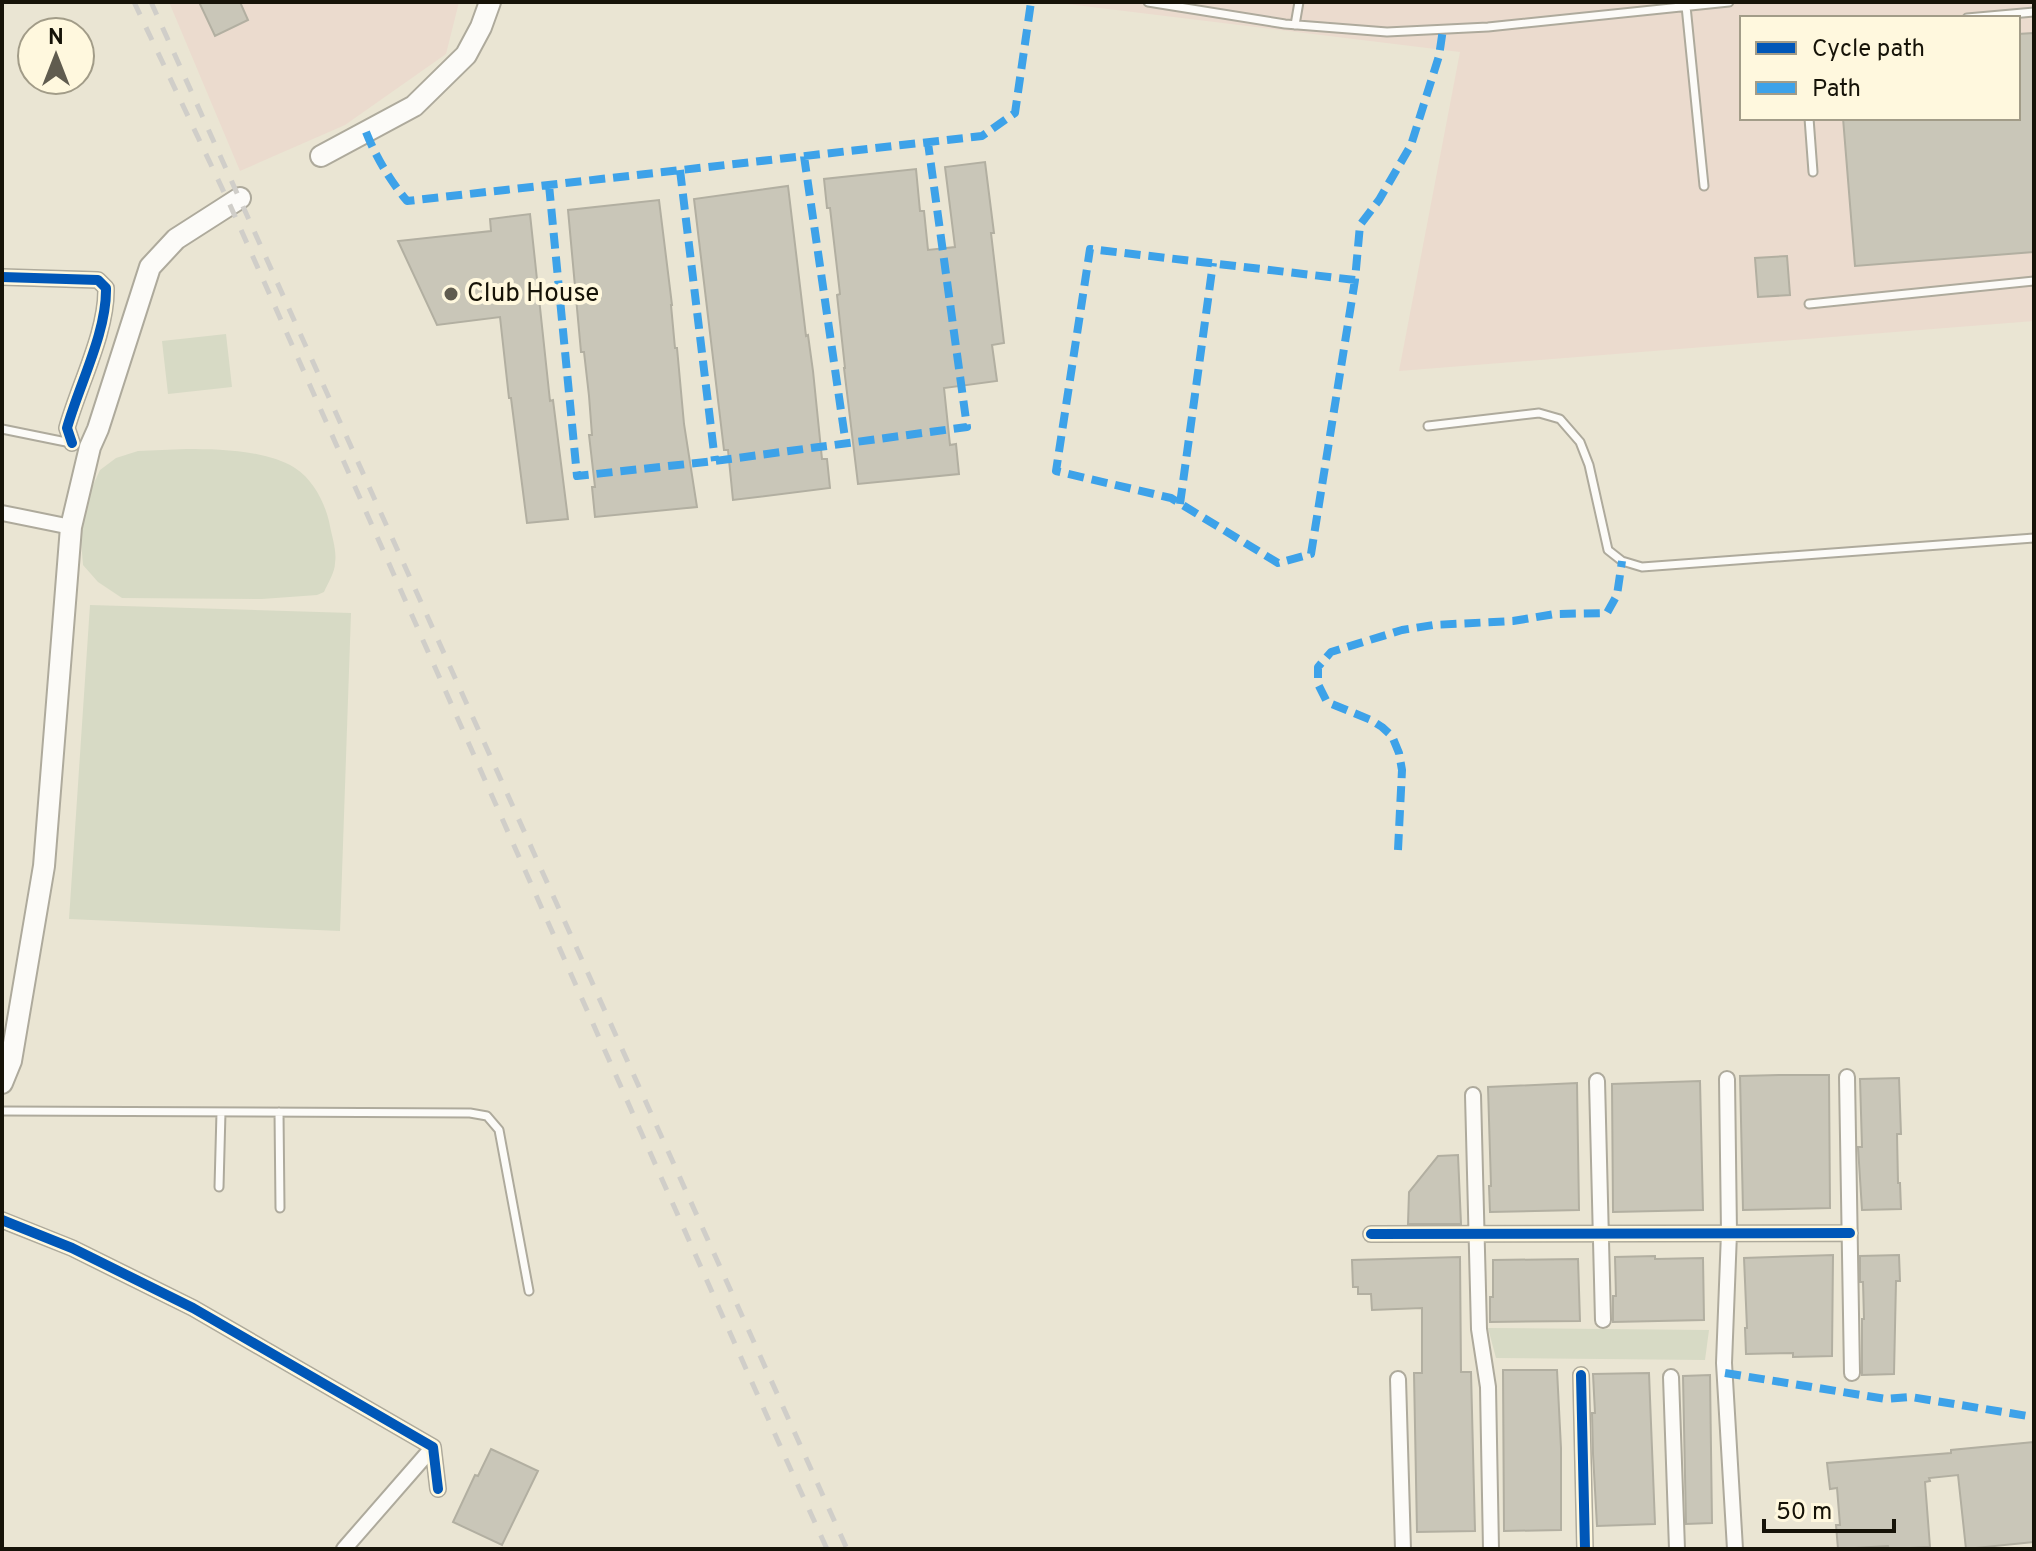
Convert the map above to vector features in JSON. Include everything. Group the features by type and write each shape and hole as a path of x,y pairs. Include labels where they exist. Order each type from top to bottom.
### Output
{"main road":[{"path":"321,156 414,106 466,55 490,2"},
{"path":"2,1083 44,866 71,527 81,445 98,429 150,267 176,239 240,198"}],"street":[{"path":"2,277 98,280 106,288 107,301 102,323 67,428 81,445"},
{"path":"2,513 71,527"},
{"path":"1847,1077 1852,1373"},
{"path":"1727,1079 1729,1233 1724,1363 1735,1549"},
{"path":"1597,1081 1603,1320"},
{"path":"1473,1095 1479,1329 1488,1387 1491,1549"},
{"path":"2,1220 72,1248 193,1308 433,1447"},
{"path":"1371,1234 1850,1233"},
{"path":"1581,1375 1585,1549"},
{"path":"1671,1377 1677,1549"},
{"path":"1398,1379 1403,1549"},
{"path":"433,1447 438,1489"},
{"path":"344,1549 433,1447"}],"lane":[{"path":"1148,2 1295,25 1387,32 1488,27 1729,2"},
{"path":"1295,25 1298,2"},
{"path":"1686,6 1704,186"},
{"path":"1989,16 2034,12"},
{"path":"1809,120 1813,172"},
{"path":"1809,304 2034,281"},
{"path":"1428,426 1539,413 1560,419 1580,442 1589,465 1608,550 1622,561 1642,567 2034,538"},
{"path":"2,429 81,445"},
{"path":"2,1111 470,1113 487,1116 499,1130 529,1291"},
{"path":"219,1187 221,1112"},
{"path":"279,1112 280,1208"}],"shaded area":[{"path":"169,2 459,2 446,54 345,125 240,171"},
{"path":"2034,2 2034,321 1399,371 1460,52 1059,3"}],"green space":[{"path":"226,334 232,387 168,394 162,341"},
{"path":"227,450 270,457 295,468 308,479 326,510 335,549 334,570 324,592 262,599 122,598 98,582 83,565 80,527 84,505 100,470 116,458 138,451"},
{"path":"90,605 351,613 340,931 69,919"},
{"path":"1488,1328 1709,1330 1705,1360 1496,1358"}],"building":[{"path":"199,2 240,2 248,20 215,36"},
{"path":"2034,33 2034,252 1855,266 1843,120 2020,120 2020,34"},
{"path":"985,162 1004,343 992,345 997,381 944,388 950,445 956,444 959,474 858,484 837,295 840,294 824,179 916,169 928,250 955,247 945,167"},
{"path":"788,186 822,459 827,459 830,488 733,500 728,450 724,450 694,199"},
{"path":"659,200 684,424 697,507 595,517 589,396 584,352 581,352 568,210"},
{"path":"530,214 550,401 553,400 568,519 527,523 500,317 437,325 398,241 491,231 490,219"},
{"path":"1787,256 1790,295 1758,297 1755,258"},
{"path":"1829,1075 1830,1208 1743,1210 1740,1076"},
{"path":"1899,1078 1901,1134 1897,1134 1901,1209 1862,1210 1858,1147 1862,1147 1860,1079"},
{"path":"1700,1081 1703,1210 1613,1212 1612,1084"},
{"path":"1577,1083 1579,1210 1490,1212 1488,1087"},
{"path":"1458,1155 1461,1224 1408,1224 1409,1192 1438,1156"},
{"path":"1833,1255 1832,1356 1746,1354 1744,1258"},
{"path":"1899,1255 1894,1374 1862,1375 1864,1319 1860,1256"},
{"path":"1655,1256 1655,1259 1703,1258 1704,1320 1613,1322 1615,1257"},
{"path":"1460,1257 1461,1372 1471,1372 1475,1531 1417,1532 1414,1373 1422,1373 1422,1308 1372,1310 1371,1294 1358,1294 1358,1287 1353,1287 1352,1260"},
{"path":"1578,1259 1580,1321 1490,1322 1493,1260"},
{"path":"1503,1370 1557,1370 1561,1530 1504,1531"},
{"path":"1649,1373 1655,1524 1597,1526 1593,1374"},
{"path":"1710,1375 1712,1523 1686,1524 1683,1376"},
{"path":"2034,1442 2034,1542 1966,1549 1958,1475 1929,1478 1930,1481 1925,1482 1930,1547 1838,1549 1837,1488 1830,1489 1827,1463 1951,1453 1951,1450"},
{"path":"491,1449 538,1471 502,1545 453,1522"}],"railway":[{"path":"134,2 230,205 827,1549"},
{"path":"151,2 847,1549"}],"marked path":[{"path":"366,132 384,168 407,201 982,136 1015,113 1031,2"},
{"path":"1355,280 1090,249 1056,471 1171,498 1278,563 1311,554 1355,280 1360,225 1379,200 1411,145 1439,56 1443,29"},
{"path":"549,185 577,476 715,461 967,427 928,143"},
{"path":"804,156 846,445"},
{"path":"680,170 715,461"},
{"path":"1180,504 1213,263"},
{"path":"1398,850 1402,770 1392,736 1371,720 1327,702 1318,684 1318,667 1331,652 1402,630 1433,625 1513,621 1555,614 1607,613 1617,595 1622,561"},
{"path":"1725,1373 1886,1399 1911,1397 2034,1417"}],"cycle path":[{"path":"2,277 98,280 106,288 97,340 67,428 72,443"},
{"path":"2,1220 72,1248 193,1308 433,1447 438,1489"},
{"path":"1371,1234 1850,1233"},
{"path":"1581,1375 1585,1549"}],"place":[{"name":"Club House","path":"451,294"}]}
